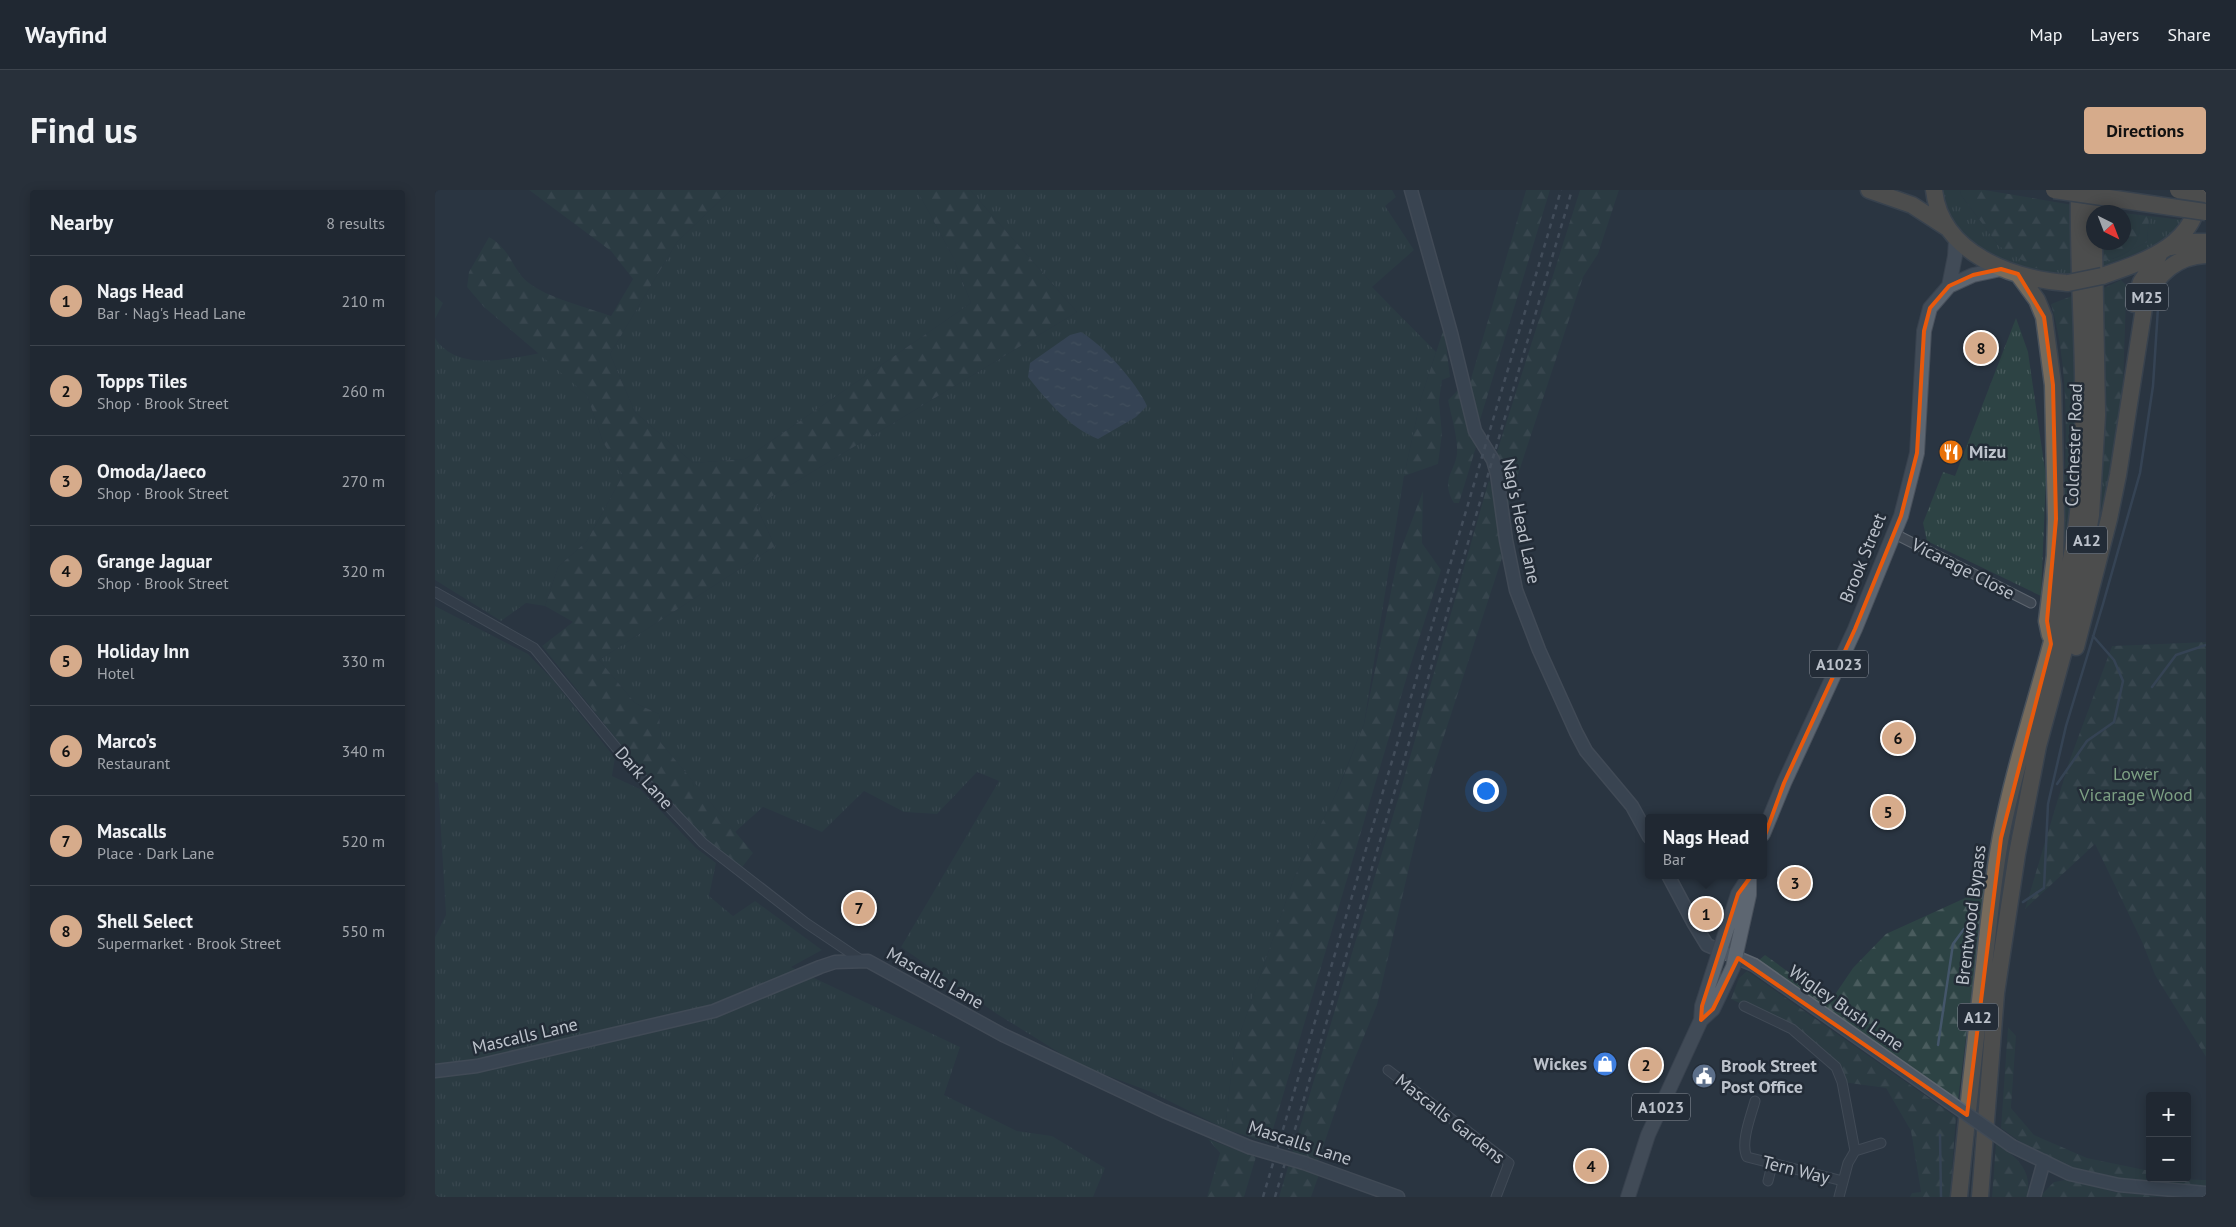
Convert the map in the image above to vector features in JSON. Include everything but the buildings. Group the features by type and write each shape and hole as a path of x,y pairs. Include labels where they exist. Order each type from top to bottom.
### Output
{"highway":[{"path":"1869,190 1912,205 1953,234 1977,256 2001,269 2049,282 2068,283 2102,276 2163,251 2193,242 2206,242"},
{"path":"1934,190 1939,210 1953,234"},
{"path":"2054,190 2206,212"},
{"name":"Colchester Road","path":"2051,644 2072,557 2084,453 2085,407 2078,245 2079,190"},
{"name":"Colchester Road","path":"2030,784 2071,621 2091,515 2097,415 2093,190"},
{"path":"2178,190 2206,194"},
{"path":"2163,251 2184,234 2191,223 2196,212 2200,190"},
{"name":"A12","path":"2030,784 2053,726 2085,615 2118,475 2133,372 2132,320 2135,300 2141,282 2163,251"},
{"name":"M25","path":"2133,372 2143,309 2152,286 2174,264 2188,258 2206,255"},
{"name":"A12","path":"2018,274 2037,300 2043,317 2053,385 2056,519 2055,556 2047,620 2051,644"},
{"name":"Brentwood Bypass","path":"1959,1197 1985,960 2001,838 2013,783 2051,644"},
{"name":"Brentwood Bypass","path":"1981,1197 1997,993 2030,784"}],"main road":[{"name":"Brook Street","path":"1949,286 1955,256 1953,234"},
{"name":"Brook Street","path":"1767,825 1895,534 1907,498 1917,452 1924,330 1930,308 1949,286 1973,276 2001,269"},
{"name":"A1023","path":"1701,1020 1701,1006 1738,894 1748,879"},
{"name":"A1023","path":"1628,1197 1648,1135 1701,1020 1713,1009 1733,967 1749,895 1749,879"}],"street":[{"name":"Nag's Head Lane","path":"1411,190 1451,333 1475,431 1493,460 1497,474 1509,557 1516,590 1539,650 1586,751 1632,806 1645,830"},
{"name":"Vicarage Close","path":"1895,534 2031,603"},
{"name":"Dark Lane","path":"435,592 534,648 638,774 703,843 835,944 861,960"},
{"path":"1670,879 1703,940 1707,945 1720,951"},
{"path":"835,944 835,962"},
{"name":"Wigley Bush Lane","path":"1720,951 1758,968 2012,1146 2044,1161"},
{"name":"Mascalls Lane","path":"435,1071 477,1066 714,1010 753,996 800,974 835,962 861,960 888,971 1021,1044 1164,1111 1249,1147 1304,1163 1392,1196"},
{"path":"1745,1006 1792,1029 1836,1067 1841,1082 1855,1151 1848,1163 1839,1197"},
{"name":"Mascalls Gardens","path":"1388,1070 1509,1163 1496,1197"},
{"name":"Tern Way","path":"1755,1101 1745,1152 1747,1157 1772,1165 1843,1181"},
{"path":"1855,1151 1881,1143"},
{"path":"2035,1197 2044,1161 2070,1174 2119,1185 2206,1193"},
{"path":"1768,1181 1772,1165"}],"highlighted area":[{"path":"2001,269 2018,274 2044,317 2053,385 2056,519 2047,621 2051,644 2001,838 1967,1115 1738,958 1713,1009 1701,1020 1702,1006 1738,894 1749,879 1784,783 1855,629 1901,516 1917,453 1924,331 1930,308 1949,286 1973,275"}],"green space":[{"path":"529,190 731,190 677,242 610,354 635,412 693,463 745,459 971,303 953,257 917,190 970,190 1077,312 756,506 775,546 599,660 635,703 659,714 661,743 753,853 740,870 705,843 634,761 542,646 573,622 545,606 558,567 587,541 623,475 603,442 587,395 484,307 467,287 469,272 489,237 503,248 523,278 529,283 546,293 611,316 633,279 611,251"},
{"path":"731,190 917,190 953,257 971,303 745,459 693,463 635,412 610,354 677,242"},
{"path":"970,190 1392,190 1396,197 1385,206 1414,250 1372,287 1436,352 1421,398 1404,476 1364,724 1336,794 1294,878 1234,1051 1225,1129 1151,1092 1079,1065 997,1014 901,947 999,781 977,772 937,814 904,812 864,791 822,832 763,807 735,832 661,743 659,714 635,703 599,660 775,546 756,506 1077,312"},
{"path":"1526,190 1550,190 1477,430 1468,389"},
{"path":"1580,190 1619,190 1598,254 1583,277 1508,505 1497,452"},
{"path":"1941,190 1960,190 1961,195 1999,246 2072,248 2074,273 2060,275 2045,274 2029,270 1997,259 1982,250 1960,232 1949,212"},
{"path":"1960,190 1985,190 2073,205 2072,248 2061,270 2035,268 1999,246 1961,195"},
{"path":"2131,214 2149,216 2147,242 2131,250"},
{"path":"2149,216 2184,220 2175,230 2156,244 2100,267 2099,263 2115,258 2147,242"},
{"path":"2099,250 2131,250 2115,258 2099,263"},
{"path":"2121,280 2129,288 2126,300 2122,415 2114,466 2103,466 2105,364 2099,290"},
{"path":"2077,294 2076,490 2064,490 2066,444 2065,396 2061,349 2051,304"},
{"path":"435,296 443,303 435,319"},
{"path":"2016,318 2028,352 2046,477 2041,596 1927,541 1923,523 1943,472 1955,476"},
{"path":"1444,328 1450,377 1442,380 1439,401 1442,434 1438,464 1404,476 1421,398"},
{"path":"435,338 444,349 456,356 469,359 498,360 540,353 587,395 603,442 623,475 587,541 558,567 545,606 526,603 501,621 435,580"},
{"path":"1458,390 1477,444 1459,503 1454,503 1448,487 1448,480 1457,455 1457,447 1448,400"},
{"path":"2103,466 2114,466 2103,519 2097,518"},
{"path":"1489,480 1497,503 1502,558 1429,782 1377,1005 1345,1082 1318,1162 1320,1172 1311,1197 1279,1197 1398,799"},
{"path":"2064,490 2076,490 2065,558 2062,555"},
{"path":"1423,491 1422,543 1441,570 1408,673 1269,1143 1225,1129 1234,1051 1294,878 1338,790 1364,724 1398,557"},
{"path":"435,606 528,654 553,680 615,758 612,776 640,789 696,848 716,863 709,896 733,916 755,901 822,950 791,967 960,1047 944,1095 1017,1131 1052,1136 1105,1168 1093,1197 435,1197 435,937 446,915 438,783 435,782"},
{"name":"Lower Vicarage Wood","path":"2206,642 2206,1057 2155,975 2143,944 2095,844 2025,909 2069,762 2112,646"},
{"path":"1985,889 1958,1100 1836,1018 1759,960 1765,955 1830,1002 1853,968 1886,934"},
{"path":"1747,971 1956,1117 1950,1197 1910,1197 1912,1193 1921,1192 1911,1131 1886,1088 1842,1082 1792,1029 1731,999 1739,978"},
{"path":"2008,1027 2016,1036 2011,1108 2034,1135 2087,1158 2146,1170 2146,1182 2206,1180 2206,1189 2135,1182 2100,1176 2066,1167 2032,1150 2001,1128"},
{"path":"1208,1139 1256,1157 1244,1197 1207,1197 1220,1153"},
{"path":"1996,1143 2022,1165 2028,1179 2027,1197 1992,1197"},
{"path":"2065,1180 2092,1185 2114,1192 2164,1197 2039,1197 2054,1182"}],"water":[{"path":"1081,332 1119,365 1147,406 1136,417 1098,439 1068,421 1028,377 1030,363 1070,335"}],"waterway":[{"path":"2023,902 2044,888 2048,804 2066,726 2140,473 2153,386 2159,292"},
{"path":"2057,784 2087,741 2114,722 2123,681 2114,660 2093,636"},
{"path":"2152,687 2176,655 2206,645"},
{"path":"1938,1045 1953,944 1964,929"},
{"path":"1940,1135 1941,1197"}],"railway":[{"path":"1263,1197 1561,190"},
{"path":"1275,1197 1572,190"}],"place":[{"name":"Shell Select","path":"1981,348"},
{"name":"Mizu","path":"1951,452"},
{"name":"Marco's","path":"1898,738"},
{"name":"Holiday Inn","path":"1888,812"},
{"name":"Omoda/Jaeco","path":"1795,883"},
{"name":"Mascalls","path":"859,908"},
{"name":"Nags Head","path":"1706,914"},
{"name":"Wickes","path":"1605,1064"},
{"name":"Topps Tiles","path":"1646,1065"},
{"name":"Brook Street Post Office","path":"1704,1076"},
{"name":"Grange Jaguar","path":"1591,1166"}]}
